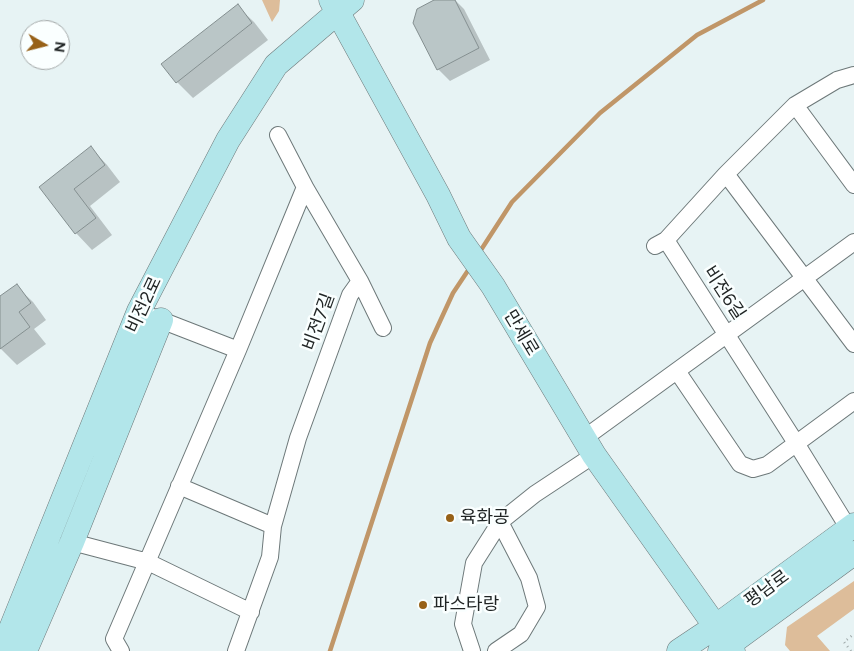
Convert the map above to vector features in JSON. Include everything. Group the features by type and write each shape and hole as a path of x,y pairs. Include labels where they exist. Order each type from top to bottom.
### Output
{"street":[{"name":"만세로","path":"340,4 459,238 493,286 589,447 724,644"},
{"name":"비전2로","path":"2,651 228,140 276,65 340,4"},
{"name":"비전6길","path":"851,527 727,334 661,243 795,105 837,80 854,75"},
{"path":"795,105 854,185"},
{"name":"비전7길","path":"236,651 270,557 273,526 298,438 350,295 360,281 305,187 278,135"},
{"path":"726,174 854,344"},
{"path":"120,651 114,640 238,350 305,187"},
{"path":"472,651 463,624 474,563 500,522 677,371 854,242"},
{"path":"360,281 383,328"},
{"path":"25,651 72,542 150,315 238,350"},
{"path":"677,371 740,464 753,469 767,466 854,401"},
{"path":"179,486 273,526"},
{"path":"496,651 521,634 537,607 528,578 500,522"},
{"name":"평남로","path":"679,651 724,644 851,527"},
{"path":"72,542 148,562 251,612"},
{"path":"724,644 854,553"}],"path":[{"path":"851,651 844,642 854,634"}],"shaded area":[{"path":"262,0 280,0 279,11 272,22"},
{"path":"854,581 854,609 817,636 830,651 790,651 785,645 787,627"}],"building":[{"path":"434,0 455,0 479,48 437,70 413,23 417,9"},
{"path":"238,4 252,23 176,83 161,64"},
{"path":"91,146 105,165 74,189 96,218 75,234 39,187"},
{"path":"17,284 31,303 19,312 30,327 0,349 0,296"}],"waterway":[{"path":"479,253 512,202 600,113 697,35 763,0"},
{"path":"330,651 430,343 453,293 471,266"}],"place":[{"name":"육화공","path":"450,518"},
{"name":"파스타랑","path":"423,605"}]}
